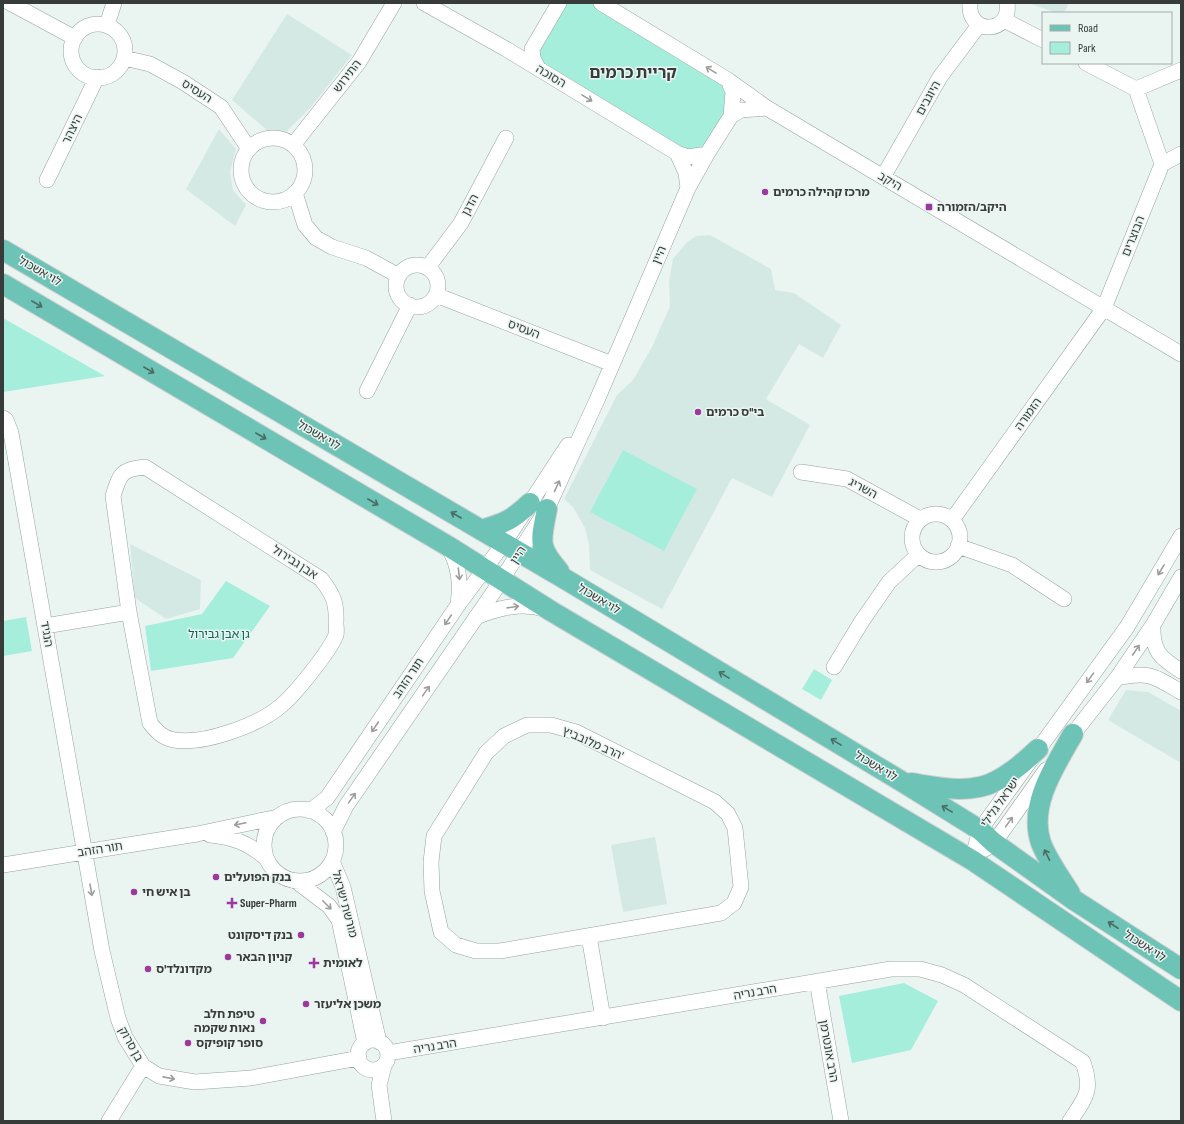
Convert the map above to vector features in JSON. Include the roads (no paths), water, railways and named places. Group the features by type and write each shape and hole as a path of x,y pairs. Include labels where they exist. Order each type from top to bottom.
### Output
{"main road":[{"name":"לוי אשכול","path":"3,250 565,579 901,781 987,836 1074,900 1181,969"},
{"name":"לוי אשכול","path":"3,284 448,546 551,611 972,860 1181,1001"},
{"path":"481,530 505,523 538,506 542,543 546,556 565,579"},
{"path":"1073,734 1045,788 1039,808 1037,827 1041,843 1049,859 1074,900"},
{"path":"901,781 964,789 982,786 995,782 1013,771 1038,749"}],"street":[{"path":"10,3 75,38"},
{"path":"107,25 114,3"},
{"name":"התירוש","path":"293,145 359,62 394,3"},
{"name":"הסוכה","path":"424,3 506,49 677,153 688,157 707,154"},
{"name":"היקב","path":"601,3 728,80 767,108 1181,354"},
{"path":"970,3 971,15 979,25 984,27 995,26 1004,20 1007,14 1007,3"},
{"path":"538,68 532,58 532,49 538,36 559,4"},
{"path":"1004,20 1042,39"},
{"path":"92,24 107,25 114,29 122,38 125,50 124,58 117,70 104,77 88,76 75,64 72,55 72,46 79,32 92,24"},
{"name":"היוגבים","path":"883,177 940,77 979,25"},
{"path":"506,49 523,47 538,36"},
{"name":"העסיס","path":"124,58 150,64 183,82 221,107 249,149"},
{"path":"1088,64 1136,89 1162,164 1181,154"},
{"path":"1136,89 1181,70"},
{"name":"היצהר","path":"47,180 97,77"},
{"name":"היין","path":"502,580 512,548 538,506 597,400 688,188 731,116 733,92 728,80"},
{"path":"731,116 741,110 767,108"},
{"path":"275,138 284,140 293,145 300,153 304,163 305,174 302,184 295,193 286,199 276,202 266,201 256,196 248,189 243,180 242,169 244,159 249,149 256,143 265,139 275,138"},
{"name":"הדגן","path":"428,268 461,223 506,138"},
{"path":"677,153 686,173 688,188"},
{"name":"הבוצרים","path":"1104,308 1162,164"},
{"path":"295,193 305,226 316,238 332,247 366,258 399,276"},
{"path":"417,265 428,268 436,276 438,289 436,295 432,301 425,305 418,307 410,306 399,296 397,290 399,276 406,268 411,266 417,265"},
{"name":"העסיס","path":"436,295 612,364"},
{"path":"367,392 410,306"},
{"name":"הזמורה","path":"952,520 1104,308"},
{"name":"הנגיד","path":"3,418 6,420 11,433 84,852"},
{"name":"אבן גבירול","path":"145,467 321,579 331,591 336,609 336,634 325,654 282,705 254,724 206,739 174,740 158,734 150,723 129,612 113,496 119,478 129,468 145,467"},
{"name":"השריג","path":"801,472 847,479 920,519"},
{"path":"936,514 945,516 952,520 958,528 960,537 958,546 954,553 941,562 932,562 918,555 913,546 912,537 914,527 920,519 928,515 936,514"},
{"name":"ישראל גלילי","path":"972,860 1038,749 1132,619 1181,536"},
{"path":"448,546 456,560 460,574 458,605"},
{"path":"958,546 1012,565 1064,599"},
{"name":"תור הזהב","path":"310,811 326,798 458,605 485,569 512,548"},
{"path":"834,667 862,621 889,582 918,555"},
{"name":"ישראל גלילי","path":"987,836 1073,734 1117,678 1153,625 1181,577"},
{"name":"תור הזהב","path":"333,832 346,806 502,580"},
{"path":"476,617 498,609 517,606 535,607 551,611"},
{"path":"45,626 129,612"},
{"path":"1153,625 1153,636 1156,651 1166,662 1181,671"},
{"path":"1117,678 1137,674 1155,677 1181,692"},
{"name":"הרב מלובביץ'","path":"527,725 551,725 576,732 715,802 728,814 735,828 741,887 734,903 721,913 588,936 500,951 476,950 456,945 441,932 432,891 431,862 434,836 486,753 504,736 527,725"},
{"path":"290,811 310,811 320,816 328,823 333,832 336,847 332,861 326,870 317,877 307,881 296,881 278,874 266,858 264,847 265,835 270,825 278,817 290,811"},
{"name":"תור הזהב","path":"3,865 197,834 278,817"},
{"name":"תור הזהב","path":"197,834 230,837 244,842 266,858"},
{"name":"בן סרוק","path":"84,852 102,951 118,1018 125,1037 143,1066 160,1076 195,1082 251,1078 359,1058 360,1050 377,1055"},
{"name":"מורשת ישראל","path":"332,861 343,887 377,1055 384,1121"},
{"name":"מורשת ישראל","path":"296,881 329,906 338,920 377,1055"},
{"path":"588,936 603,1018"},
{"name":"הרב נריה","path":"377,1055 891,969 920,969 942,975 964,985 1083,1062 1088,1077 1086,1097 1070,1121"},
{"name":"הרב אונטרמן","path":"817,981 841,1121"},
{"path":"109,1121 143,1066"}],"place":[{"name":"מרכז קהילה כרמים","path":"765,192"},
{"name":"היקב/הזמורה","path":"929,207"},
{"name":"בי\"ס כרמים","path":"698,412"},
{"name":"בנק הפועלים","path":"216,877"},
{"name":"בן איש חי","path":"134,892"},
{"name":"Super-Pharm","path":"232,903"},
{"name":"בנק דיסקונט","path":"301,935"},
{"name":"קניון הבאר","path":"228,957"},
{"name":"לאומית","path":"314,963"},
{"name":"מקדונלד'ס","path":"148,969"},
{"name":"משכן אליעזר","path":"306,1004"},
{"name":"טיפת חלב נאות שקמה","path":"263,1021"},
{"name":"סופר קופיקס","path":"188,1043"}],"district":[{"name":"קריית כרמים","path":"633,72"}],"park label":[{"name":"גן אבן גבירול","path":"219,634"}]}
